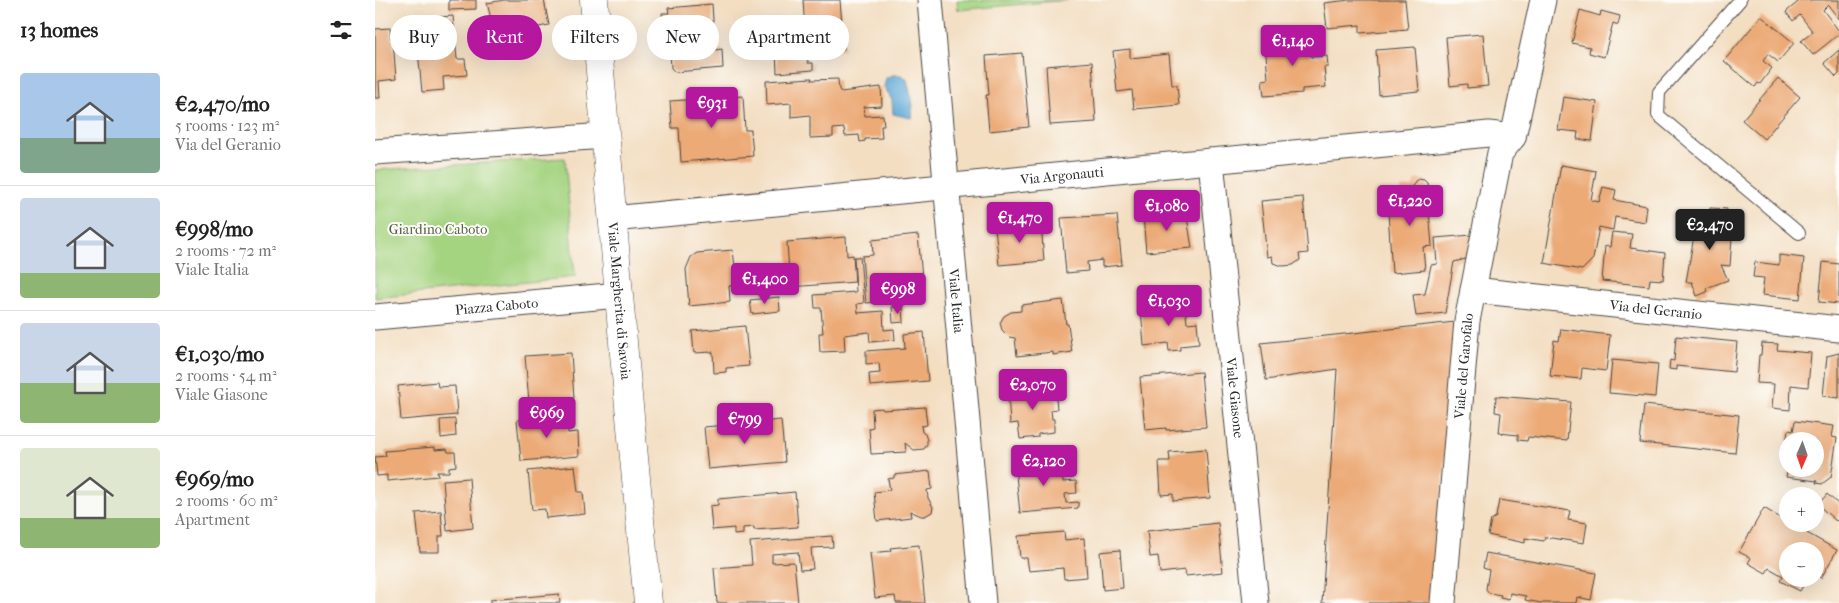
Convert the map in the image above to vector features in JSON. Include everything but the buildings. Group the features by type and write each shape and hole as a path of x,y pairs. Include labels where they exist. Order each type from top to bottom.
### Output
{"street":[{"name":"Viale Margherita di Savoia","path":"594,0 612,219 648,603"},
{"name":"Viale Italia","path":"929,0 983,603"},
{"path":"1513,136 1543,0"},
{"name":"Via Argonauti","path":"612,219 1489,134 1513,136"},
{"path":"375,152 605,136"},
{"name":"Viale del Garofalo","path":"1443,603 1467,322 1500,153 1513,136"},
{"name":"Viale Giasone","path":"1211,161 1256,603"},
{"name":"Via del Geranio","path":"1473,290 1839,329"},
{"name":"Piazza Caboto","path":"375,317 619,295"}],"lane":[{"path":"1741,0 1659,92 1658,115 1799,233"}],"green space":[{"path":"957,0 1068,0 958,10"},
{"name":"Giardino Caboto","path":"565,158 575,277 375,298 375,170"}],"water":[{"path":"893,75 901,75 907,80 913,105 911,118 893,114 892,100 884,87 886,78"}]}
